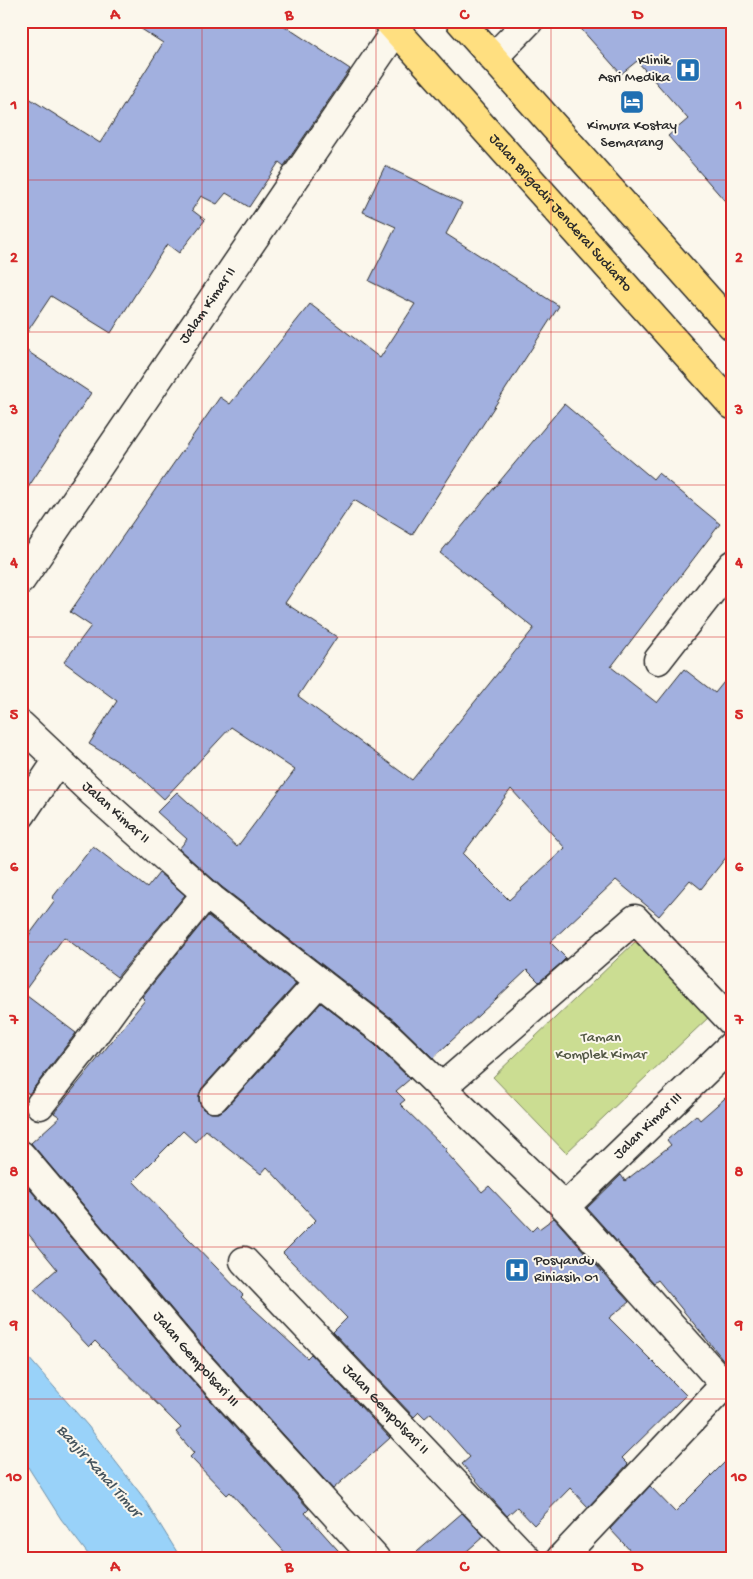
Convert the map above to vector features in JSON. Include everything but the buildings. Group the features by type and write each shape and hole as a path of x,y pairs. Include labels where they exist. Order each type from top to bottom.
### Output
{"main road":[{"path":"460,21 732,326"},
{"name":"Jalan Brigadir Jenderal Sudiarto","path":"392,26 732,405"}],"street":[{"path":"493,58 529,21"},
{"name":"Jalam Kimar II","path":"21,580 392,26"},
{"path":"658,660 732,565"},
{"name":"Jalan Kimar II","path":"21,725 209,896 385,1033 565,1207 728,1381"},
{"path":"21,815 58,760"},
{"path":"40,1105 124,994 209,896"},
{"path":"441,1088 635,919 732,1022"},
{"path":"214,1098 319,982"},
{"name":"Jalan Kimar III","path":"565,1207 732,1045"},
{"name":"Jalan Gempolsari III","path":"21,1156 191,1356 375,1558"},
{"name":"Jalan Gempolsari II","path":"244,1261 526,1558"},
{"path":"561,1558 728,1381"}],"green space":[{"name":"Taman Komplek Kimar","path":"637,940 710,1016 566,1153 493,1077"}],"water":[{"name":"Banjir Kanal Timur","path":"21,1349 88,1426 143,1497 177,1552 183,1558 91,1558 61,1519 21,1456"}],"place":[{"name":"Klinik Asri Medika","path":"688,70"},
{"name":"Kimura Kostay Semarang","path":"632,102"},
{"name":"Posyandu Riniasih 01","path":"517,1270"}]}
